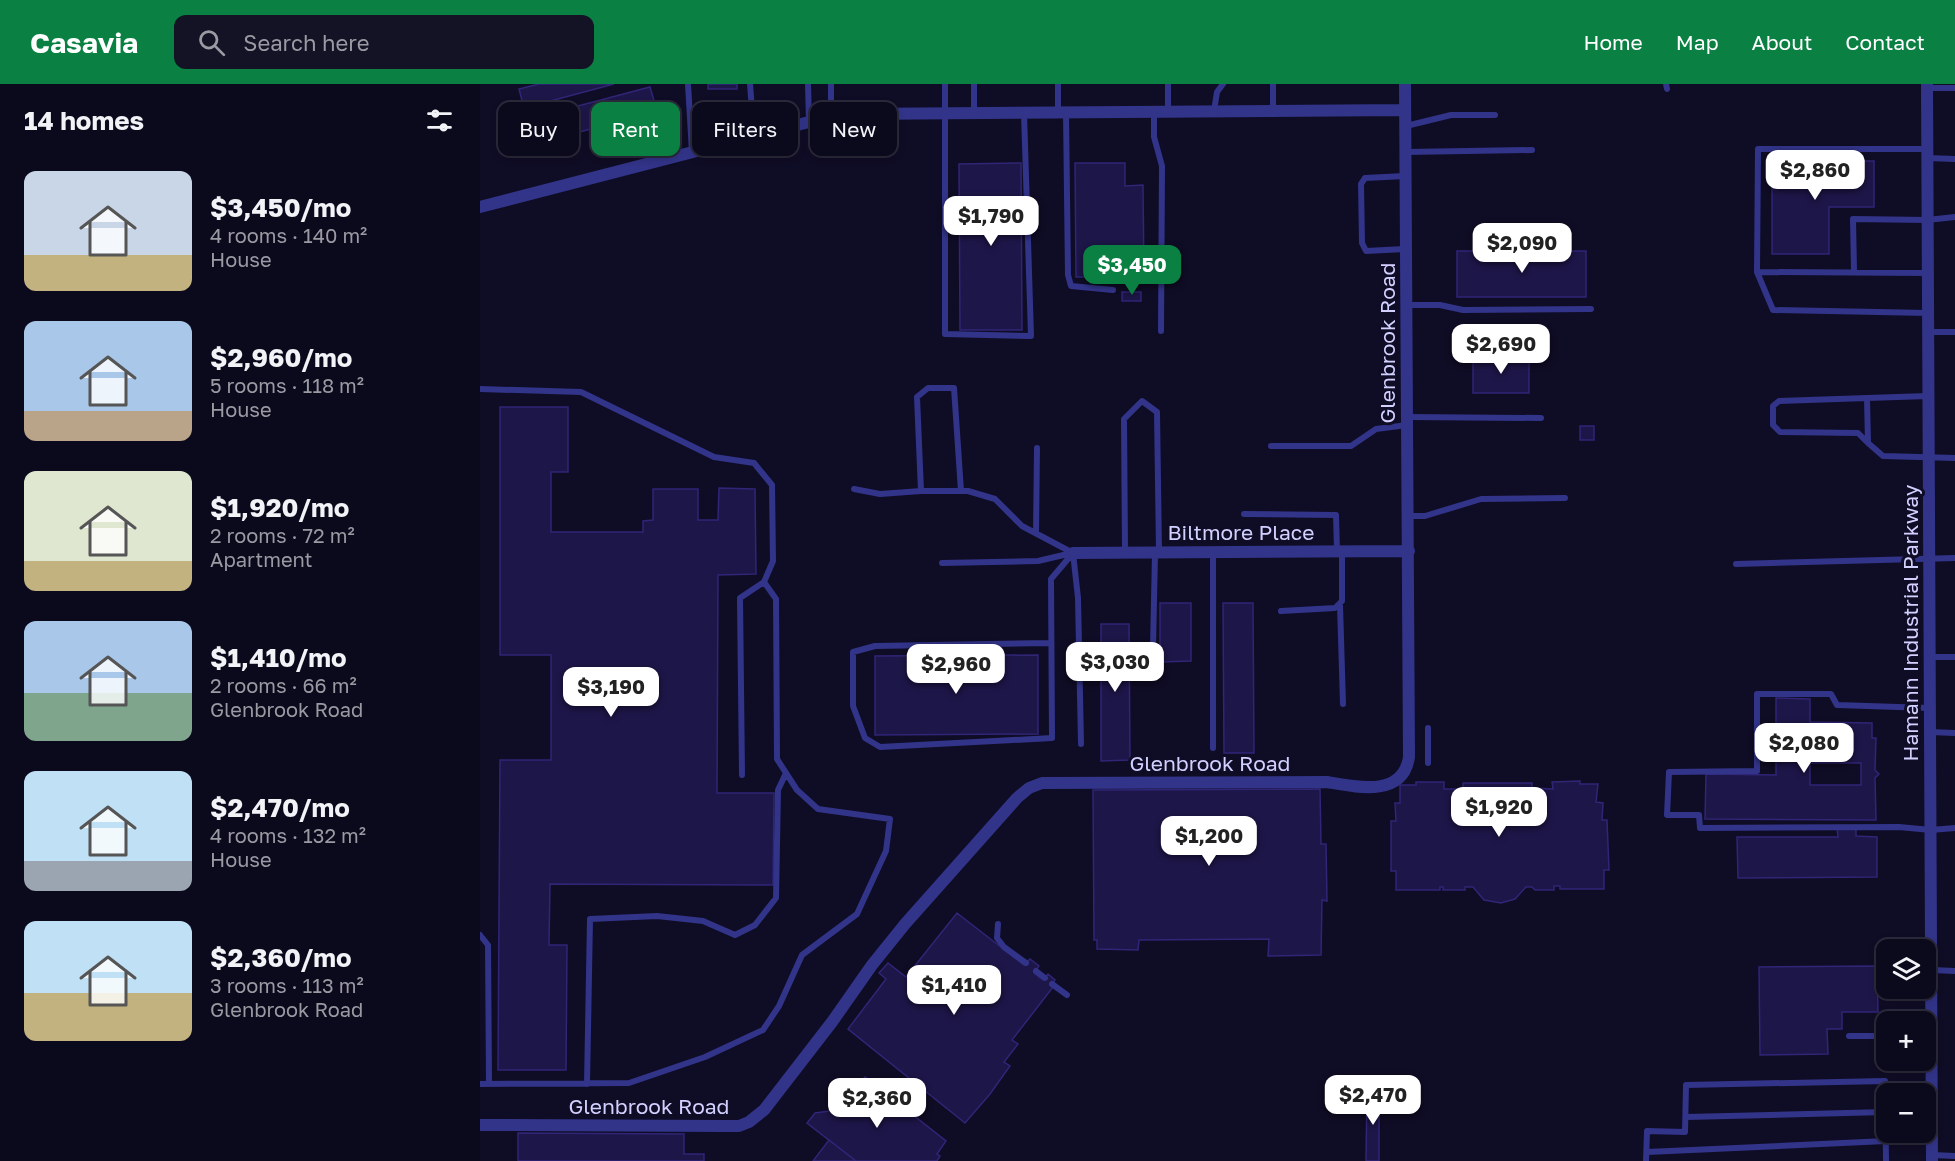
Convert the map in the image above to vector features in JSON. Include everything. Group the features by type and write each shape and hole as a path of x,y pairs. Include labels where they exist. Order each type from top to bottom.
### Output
{"street":[{"name":"Glenbrook Road","path":"480,1125 739,1126 749,1122 764,1110 905,924 1017,798 1036,785 1094,782 1327,782 1361,788 1383,787 1398,780 1406,768 1409,757 1405,84"},
{"name":"Hamann Industrial Parkway","path":"1927,86 1931,939"},
{"path":"897,114 1405,110"},
{"path":"798,125 809,122"},
{"path":"480,207 692,153"},
{"name":"Biltmore Place","path":"1073,553 1408,551"},
{"name":"Hamann Industrial Parkway","path":"1930,1071 1932,1158"}],"lane":[{"path":"688,84 692,153"},
{"path":"750,84 751,102"},
{"path":"808,84 809,122"},
{"path":"831,84 831,102"},
{"path":"945,84 945,334 1030,336 1024,112"},
{"path":"974,84 974,113"},
{"path":"1058,84 1062,112 1068,275 1071,286 1113,290"},
{"path":"1168,84 1168,111"},
{"path":"1214,111 1217,92 1222,84"},
{"path":"1274,84 1274,111"},
{"path":"1927,86 1955,88"},
{"path":"1154,112 1154,137 1162,166 1161,331"},
{"path":"1405,127 1451,115 1495,115"},
{"path":"1928,312 1773,310 1757,272 1758,149 1927,154 1955,159"},
{"path":"1405,152 1532,150"},
{"path":"1406,176 1365,178 1361,184 1362,243 1365,251 1406,249"},
{"path":"1854,271 1852,219 1927,220 1955,217"},
{"path":"1757,272 1928,273"},
{"path":"1407,305 1440,305 1463,310 1591,309"},
{"path":"1928,332 1955,332"},
{"path":"921,491 917,397 928,388 954,388 961,491"},
{"path":"480,389 581,392 714,457 754,463 772,485 773,561 764,582 740,598 742,774"},
{"path":"1928,396 1779,401 1773,406 1773,425 1780,432 1858,433 1883,456 1955,458"},
{"path":"1867,398 1868,443"},
{"path":"1125,552 1124,419 1142,401 1157,412 1157,552 1153,648"},
{"path":"1271,446 1351,446 1376,429 1407,421 1540,418"},
{"path":"1036,532 1037,448"},
{"path":"854,489 880,494 968,491 995,500 1022,525 1073,553"},
{"path":"1408,516 1425,516 1481,499 1565,498"},
{"path":"1244,514 1336,515 1342,602 1340,605 1343,704"},
{"path":"1213,552 1214,748"},
{"path":"942,563 1038,561 1073,553"},
{"path":"1051,644 875,646 853,652 853,706 865,738 880,747 1052,738 1051,579 1073,553"},
{"path":"1073,553 1078,598 1081,744"},
{"path":"1736,564 1955,558"},
{"path":"480,1084 629,1083 705,1058 763,1029 779,1005 802,955 857,914 886,851 890,819 818,809 797,790 777,759 776,598 764,582"},
{"path":"1281,611 1335,608 1340,605"},
{"path":"1930,657 1955,657"},
{"path":"1930,708 1837,705 1831,694 1757,694 1757,771 1669,772 1667,816 1699,816 1700,828 1899,827 1931,830 1955,828"},
{"path":"1428,728 1428,763"},
{"path":"1930,732 1955,732"},
{"path":"587,1084 590,919 657,916 703,921 735,934 755,925 776,898 778,790 786,773"},
{"path":"998,924 997,938 1026,963"},
{"path":"480,934 488,945 489,1084"},
{"path":"1936,970 1955,971"},
{"path":"1036,971 1045,978"},
{"path":"1052,984 1067,995"},
{"path":"1849,1036 1876,1036"},
{"path":"1647,1161 1647,1131 1685,1132 1686,1085 1886,1083"},
{"path":"1686,1117 1876,1112"},
{"path":"1647,1152 1876,1141"},
{"path":"1886,1143 1886,1161"},
{"path":"1932,1158 1955,1156"}],"building":[{"path":"539,84 614,84 546,102 522,102 519,89"},
{"path":"708,84 737,84 737,89 708,89"},
{"path":"650,87 654,102 593,102"},
{"path":"591,103 591,129 579,132 579,106"},
{"path":"1772,161 1874,161 1874,207 1829,207 1829,254 1772,254"},
{"path":"1021,163 1022,330 960,330 959,164"},
{"path":"1075,163 1125,163 1125,186 1143,185 1144,277 1076,277"},
{"path":"1457,251 1586,251 1586,297 1457,297"},
{"path":"1122,292 1141,292 1141,301 1122,301"},
{"path":"1473,357 1529,357 1529,393 1473,393"},
{"path":"500,407 568,407 568,472 551,472 551,532 643,532 643,521 653,520 653,489 698,489 698,520 718,520 719,488 755,489 756,574 718,575 717,793 774,793 773,885 550,884 549,945 567,945 566,1070 498,1070 500,760 551,760 551,655 500,655"},
{"path":"1580,426 1594,426 1594,440 1580,440"},
{"path":"1160,603 1191,603 1191,661 1160,662"},
{"path":"1223,603 1253,603 1254,753 1224,753"},
{"path":"1101,624 1129,624 1130,760 1101,761"},
{"path":"1038,655 1038,734 875,735 875,656"},
{"path":"1776,698 1810,699 1810,722 1872,723 1872,738 1876,738 1875,770 1879,774 1875,778 1876,820 1705,819 1706,774 1776,775","holes":["1810,763 1861,763 1861,785 1810,785"]},
{"path":"1580,781 1580,784 1598,784 1596,802 1603,803 1602,820 1607,820 1609,870 1604,870 1604,889 1560,889 1560,886 1554,886 1554,890 1535,890 1532,887 1526,887 1515,899 1501,903 1484,900 1473,887 1465,887 1465,890 1443,890 1443,887 1440,887 1440,890 1396,890 1396,871 1391,871 1391,821 1396,821 1395,803 1400,803 1400,785 1416,785 1416,782 1444,782 1444,789 1463,789 1463,783 1532,783 1532,788 1553,789 1552,782"},
{"path":"1320,789 1321,844 1326,844 1327,901 1322,900 1321,955 1268,956 1269,939 1139,940 1138,950 1097,949 1097,940 1094,940 1093,790"},
{"path":"1837,828 1856,828 1856,836 1877,837 1877,877 1738,878 1737,837 1838,837"},
{"path":"957,913 1024,965 1030,959 1039,966 1034,973 1043,980 1048,974 1055,980 1051,986 1053,987 1012,1040 1018,1044 1004,1062 1010,1066 965,1123 848,1029 886,979 879,973 888,963 906,977"},
{"path":"1876,966 1878,1011 1842,1012 1842,1029 1827,1029 1828,1054 1760,1055 1759,967"},
{"path":"865,1077 946,1141 937,1154 940,1156 937,1161 856,1161 807,1123 815,1113 837,1110"},
{"path":"1379,1089 1379,1161 1366,1161 1367,1090"},
{"path":"518,1133 684,1134 684,1154 704,1154 704,1161 518,1161"},
{"path":"829,1140 856,1161 813,1161"}]}
